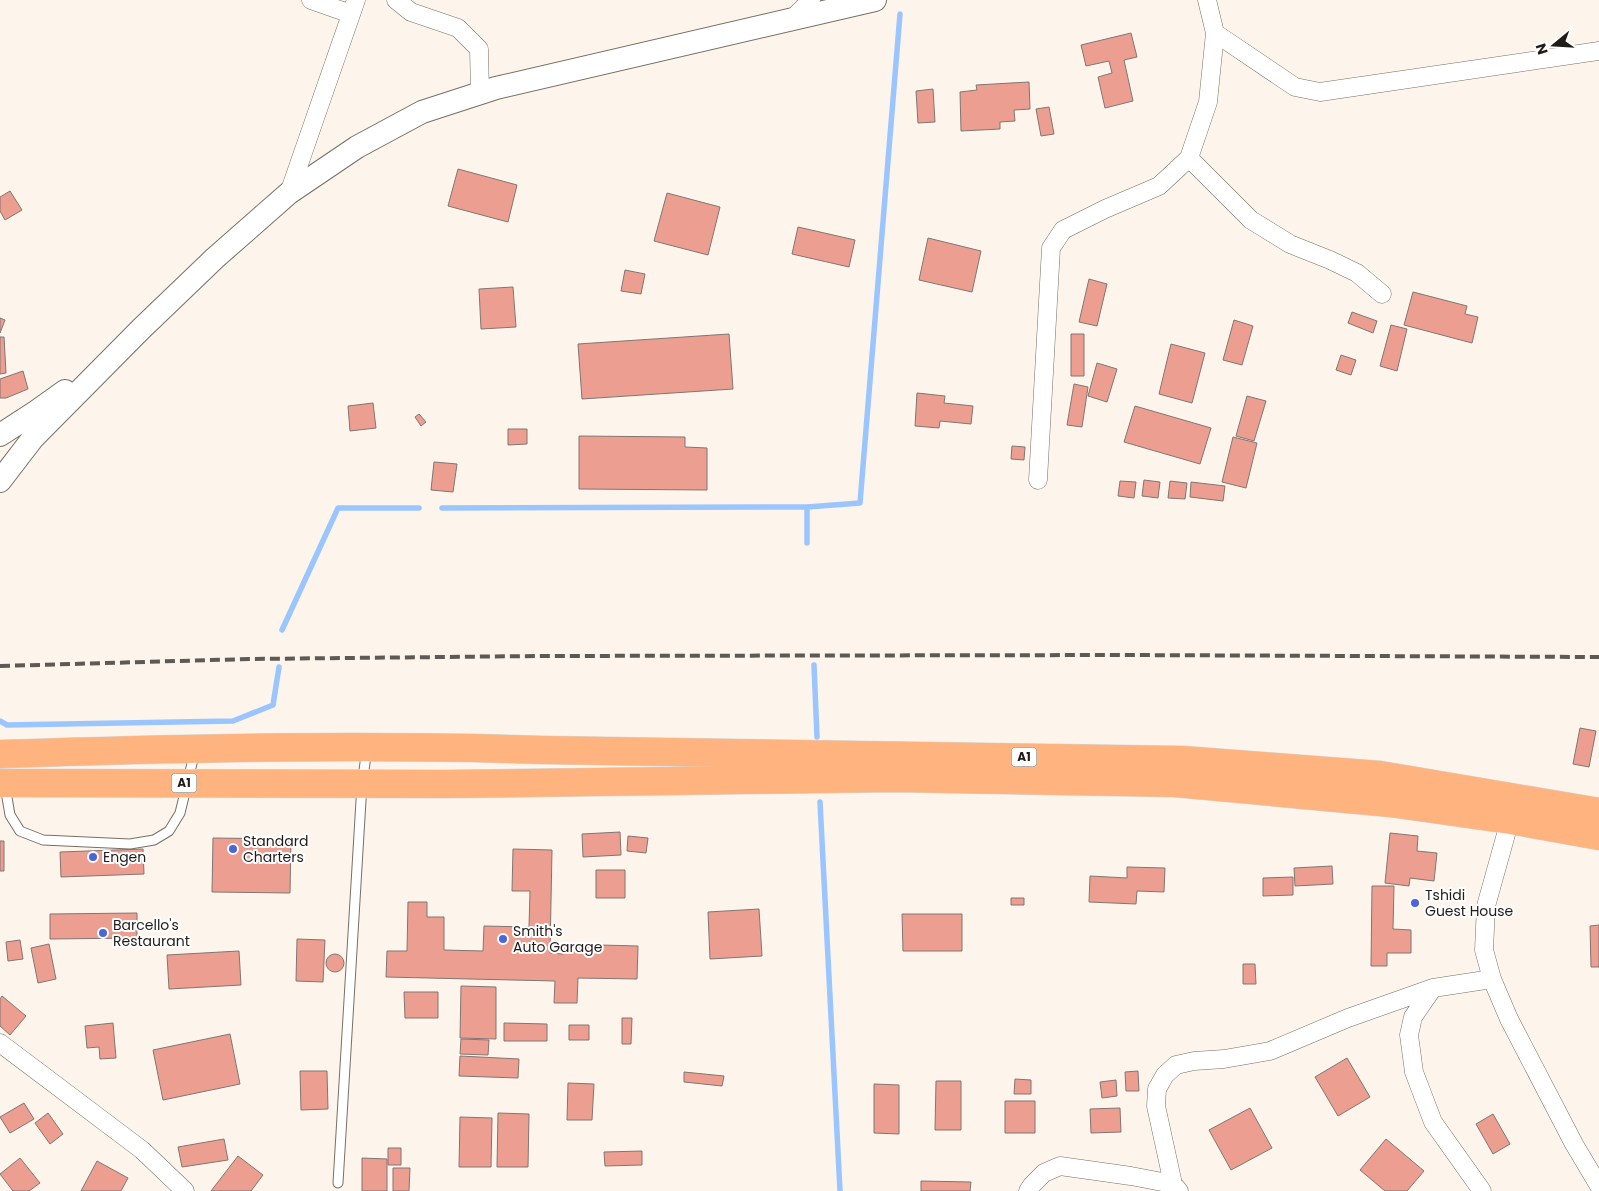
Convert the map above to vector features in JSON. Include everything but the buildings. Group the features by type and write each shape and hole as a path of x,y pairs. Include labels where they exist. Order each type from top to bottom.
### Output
{"highway":[{"name":"A1","path":"0,754 196,748 446,747 1183,760 1380,775 1599,812"},
{"name":"A1","path":"2,783 362,784 895,778 1175,783 1390,804 1510,820 1599,836"}],"street":[{"path":"289,193 353,7 311,0"},
{"path":"396,0 411,12 458,28 479,49 480,93"},
{"path":"804,11 831,0"},
{"path":"0,481 34,438 141,329 215,258 289,193 357,147 422,112 496,88 804,11 875,0"},
{"path":"1038,480 1051,248 1063,230 1105,209 1159,186 1190,158 1208,102 1215,33 1207,0"},
{"path":"1215,33 1295,87 1320,92 1599,51"},
{"path":"1190,158 1251,220 1290,244 1357,273 1382,294"},
{"path":"0,434 64,392 141,329"},
{"path":"1510,820 1486,906 1484,950 1492,979 1509,1019 1574,1144 1599,1186"},
{"path":"1028,1191 1044,1173 1060,1166 1131,1176 1176,1187 1156,1106 1157,1089 1165,1075 1176,1065 1270,1051 1348,1018 1433,988 1492,979"},
{"path":"1433,988 1413,1017 1409,1035 1414,1072 1433,1122 1482,1191"},
{"path":"0,1043 142,1150 185,1191"}],"lane":[{"path":"338,1183 362,784 367,747"},
{"path":"2,783 10,815 20,831 43,840 130,844 154,840 169,831 180,813 196,748"}],"waterway":[{"path":"442,508 807,507 860,503 900,14"},
{"path":"807,507 807,543"},
{"path":"282,630 338,508 419,508"},
{"path":"814,665 817,737"},
{"path":"0,721 7,725 233,721 273,705 279,667"},
{"path":"820,802 840,1191"}],"railway":[{"path":"0,666 249,659 540,656 1123,655 1599,657"}],"place":[{"name":"Standard Charters","path":"233,849"},
{"name":"Engen","path":"93,857"},
{"name":"Tshidi Guest House","path":"1415,903"},
{"name":"Barcello's Restaurant","path":"103,933"},
{"name":"Smith's Auto Garage","path":"503,939"}]}
